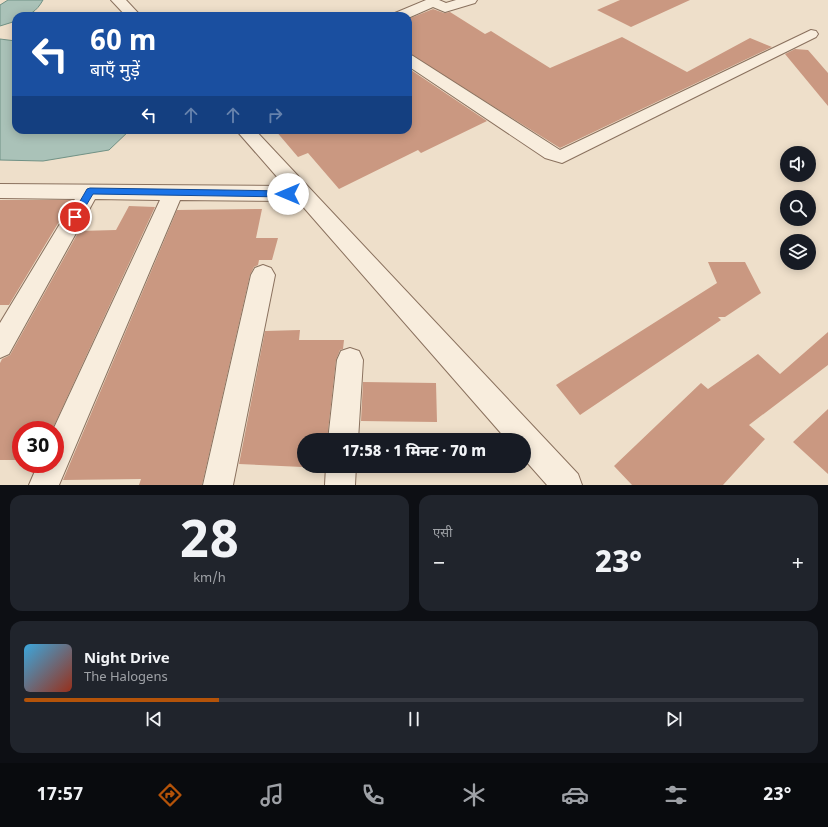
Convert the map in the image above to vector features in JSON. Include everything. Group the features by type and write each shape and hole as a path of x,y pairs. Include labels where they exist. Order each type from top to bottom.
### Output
{"street":[{"path":"118,0 130,12"},
{"path":"409,12 433,2 445,8 470,0"},
{"path":"412,62 552,154 562,157 811,34"},
{"path":"249,134 567,485"},
{"path":"0,191 303,194"},
{"path":"0,346 90,191"},
{"path":"64,440 173,193"},
{"path":"218,485 263,275"},
{"path":"344,433 350,360"},
{"path":"44,485 49,473"},
{"path":"340,485 341,473"}],"shaded area":[{"path":"8,0 43,0 38,8 32,12 12,12 12,22 0,26 0,5"},
{"path":"0,39 12,40 12,134 126,134 109,150 43,161 0,160"}],"building":[{"path":"620,0 690,0 631,27 597,10"},
{"path":"433,9 444,13 450,12 485,34 491,31 550,68 622,37 687,72 750,38 772,47 560,148 412,56 412,17"},
{"path":"795,49 808,50 828,73 828,106 785,54"},
{"path":"412,71 487,121 421,153 418,150 339,189 308,153 298,157 278,134 412,134"},
{"path":"0,200 72,200 9,305 0,305"},
{"path":"129,206 155,207 56,421 12,421 12,460 0,460 0,363 2,359 10,355 79,231 116,230"},
{"path":"262,209 256,238 278,238 272,260 259,260 258,265 254,267 250,275 202,485 139,485 141,479 63,480 177,210"},
{"path":"708,262 745,262 761,293 725,317 718,317 721,320 580,415 556,385 717,283"},
{"path":"300,330 299,340 344,340 343,349 340,350 336,360 328,433 297,433 297,467 239,464 265,331"},
{"path":"828,332 828,365 749,425 765,439 723,485 632,485 614,466 701,383 708,389 758,354 780,374"},
{"path":"363,382 436,383 437,422 361,421"},
{"path":"828,409 828,474 793,442"}],"route":[{"path":"75,217 90,191 288,194"}]}
